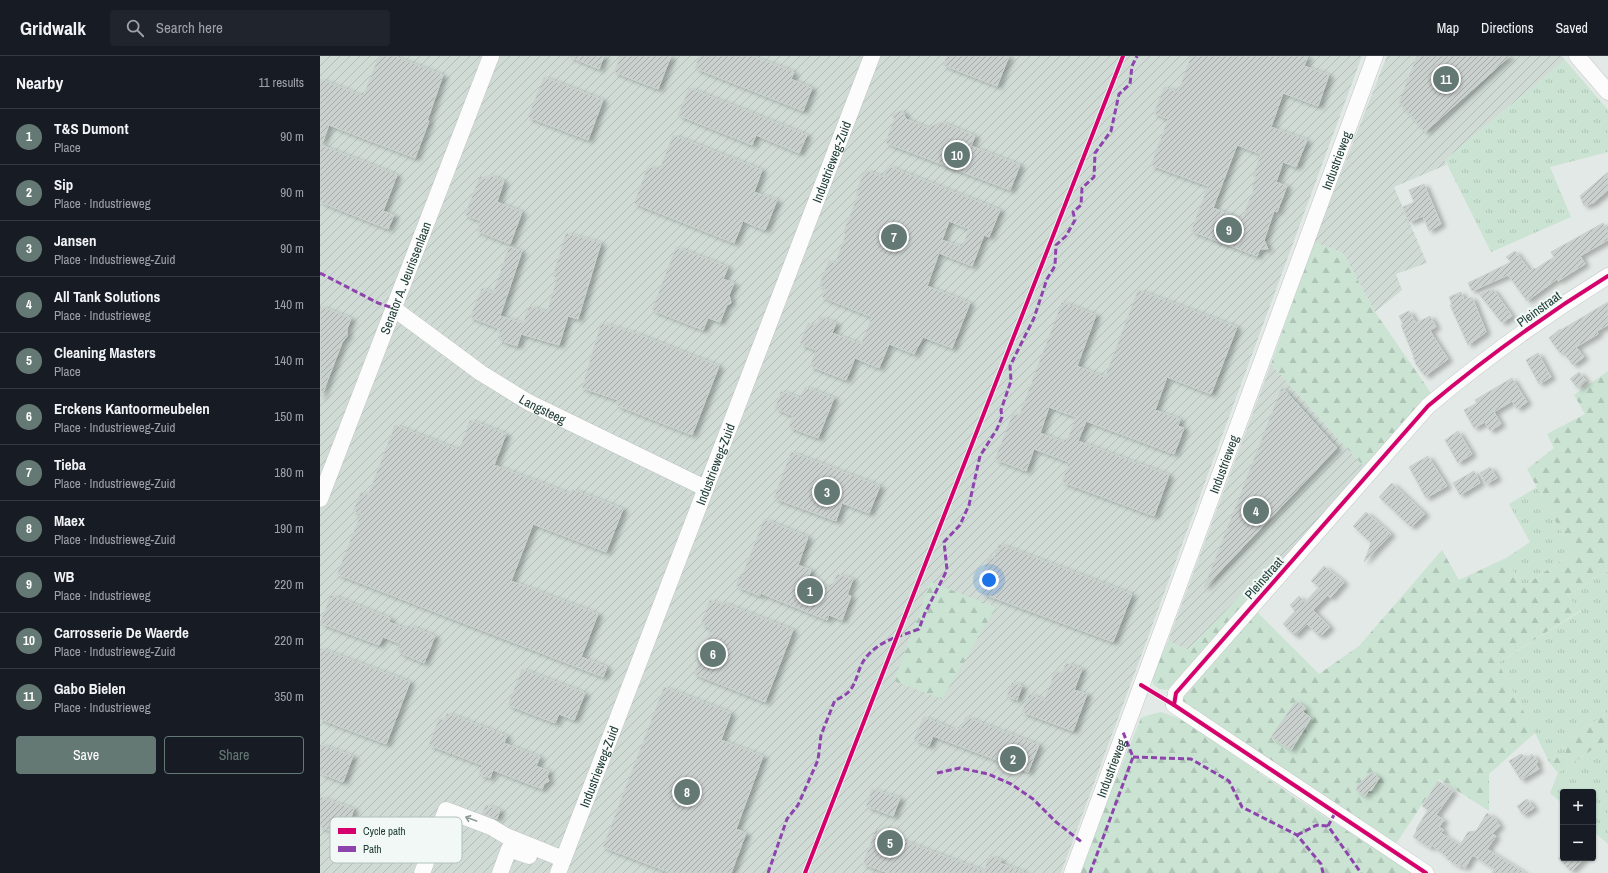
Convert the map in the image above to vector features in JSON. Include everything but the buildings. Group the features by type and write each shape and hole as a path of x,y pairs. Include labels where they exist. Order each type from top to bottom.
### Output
{"street":[{"name":"Senator A. Jeurissenlaan","path":"320,499 491,56"},
{"name":"Industrieweg-Zuid","path":"560,866 872,56"},
{"name":"Industrieweg","path":"1072,873 1375,56"},
{"path":"1577,56 1608,92"},
{"name":"Pleinstraat","path":"1426,873 1174,705 1176,693 1428,406 1450,388 1570,300 1608,276"},
{"name":"Langsteeg","path":"393,308 481,373 528,402 705,488"},
{"path":"443,817 446,810 491,827 560,866"},
{"path":"492,873 506,836"},
{"path":"500,873 509,849 560,866"},
{"path":"422,873 426,863"}],"shaded area":[{"path":"320,56 1362,56 1061,873 320,873"},
{"path":"1387,56 1562,56 1565,60 1445,160 1446,165 1394,187 1427,263 1396,274 1402,290 1375,312 1343,253 1314,242"},
{"path":"1271,364 1365,468 1279,567 1273,562 1188,650 1168,641"}],"green space":[{"path":"1565,60 1608,110 1608,152 1550,167 1571,217 1491,252 1445,160"},
{"path":"1314,242 1343,253 1375,312 1431,393 1365,468 1271,364"},
{"path":"1608,371 1608,571 1567,595 1581,610 1498,663 1535,733 1489,774 1489,811 1439,779 1395,845 1183,703 1181,696 1254,609 1319,674 1359,646 1442,550 1459,580 1506,558 1522,587 1573,553 1527,469 1554,448 1547,434 1585,414 1574,395"},
{"path":"1537,487 1573,553 1522,587 1506,558 1530,542 1509,504"},
{"path":"1273,561 1279,567 1174,686 1167,690 1159,689 1153,684 1152,677 1168,641 1188,650"},
{"path":"1608,571 1608,712 1562,745 1566,752 1549,762 1498,663 1581,611 1567,595"},
{"path":"930,582 996,607 942,699 894,681"},
{"path":"1161,712 1183,720 1297,799 1413,873 1081,873 1107,802 1141,718"},
{"path":"1608,712 1608,739 1558,773 1549,762 1566,752 1562,745"},
{"path":"1608,739 1608,844 1596,834 1596,789 1560,789 1560,801 1550,793 1558,773"}],"marked path":[{"path":"768,873 787,819 798,805 818,760 821,735 835,700 849,691 856,680 863,661 879,645 919,629 925,613 947,570 944,542 960,525 969,505 980,456 997,429 1002,417 1001,410 1011,381 1010,366 1034,318 1047,279 1055,266 1056,245 1066,236 1075,220 1073,212 1081,205 1082,188 1094,177 1095,153 1111,131 1119,94 1130,84 1132,66 1137,56"},
{"path":"320,273 378,303 393,308"},
{"path":"1090,873 1133,757 1123,732"},
{"path":"1133,757 1191,759 1229,781 1242,807 1297,835 1321,864 1323,873"},
{"path":"937,773 960,768 988,774 1011,784 1033,799 1056,822 1083,843"},
{"path":"1335,813 1328,826 1361,873"},
{"path":"1297,835 1317,825 1328,826"}],"cycle path":[{"path":"805,873 1123,56"},
{"path":"1174,705 1176,693 1428,406 1515,338 1608,276"},
{"path":"1141,685 1174,705 1426,873"}],"place":[{"name":"Gabo Bielen","path":"1446,79"},
{"name":"Carrosserie De Waerde","path":"957,155"},
{"name":"WB","path":"1229,230"},
{"name":"Tieba","path":"894,237"},
{"name":"Jansen","path":"827,492"},
{"name":"All Tank Solutions","path":"1256,511"},
{"name":"T&S Dumont","path":"810,591"},
{"name":"Erckens Kantoormeubelen","path":"713,654"},
{"name":"Sip","path":"1013,759"},
{"name":"Maex","path":"687,792"},
{"name":"Cleaning Masters","path":"890,843"}]}
